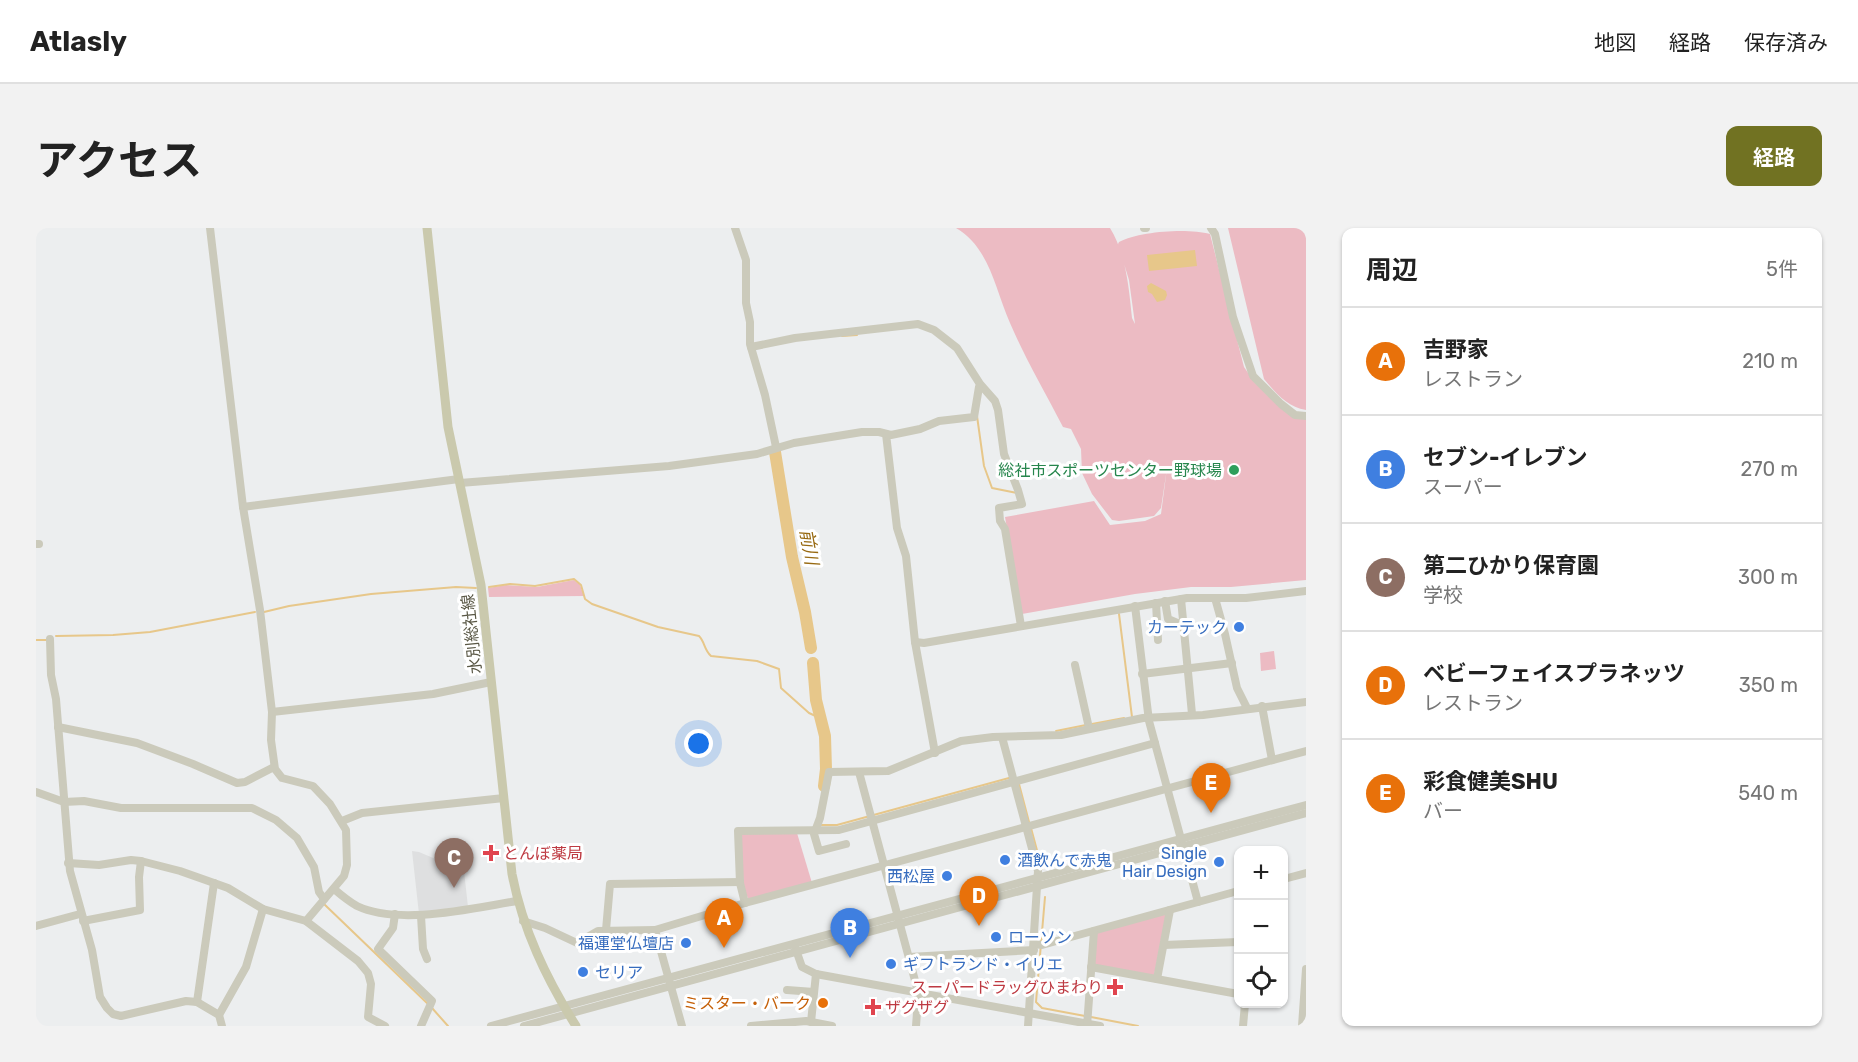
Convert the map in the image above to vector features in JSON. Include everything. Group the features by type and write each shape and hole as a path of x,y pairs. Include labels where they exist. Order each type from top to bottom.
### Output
{"main road":[{"name":"水別総社線","path":"427,228 448,427 481,585 512,874 517,901 531,943 576,1026"}],"street":[{"path":"210,228 243,507 260,610 272,712 274,767 282,778 313,786 342,821 348,841 344,876 306,921"},
{"path":"735,228 746,260 746,303 750,322 751,347 765,395 776,447"},
{"path":"1211,228 1215,234 1233,317 1253,376 1295,415 1306,416"},
{"path":"751,347 814,335 841,334 918,324 934,330 957,348 997,406 1004,454 1022,504 999,508 1000,521 1005,529 1021,626"},
{"path":"243,507 460,481 669,466 757,454 776,447 862,432 900,434 939,421 974,417 979,387"},
{"path":"886,434 897,528 906,556 915,642 935,751"},
{"path":"915,642 924,643 1165,601 1246,598 1306,591"},
{"path":"1215,598 1237,688 1246,707"},
{"path":"1181,599 1192,713"},
{"path":"1165,601 1168,619 1182,625"},
{"path":"1156,603 1158,640"},
{"path":"1135,606 1148,716 1198,902"},
{"path":"50,639 51,675 56,699 68,863 92,950 100,997 113,1014 120,1016 186,1001 197,1002 214,1010 219,1015 222,1026"},
{"path":"1142,674 1232,663"},
{"path":"1075,664 1088,726"},
{"path":"272,712 433,694 491,682"},
{"path":"846,844 819,851 814,834 829,772 888,771 961,741 1060,735 1088,726 1148,716 1306,702"},
{"path":"1262,706 1272,760"},
{"path":"58,727 137,743 237,783 245,782 274,767"},
{"path":"1002,737 1029,826 1038,882 1037,946 1028,1026"},
{"path":"745,903 740,882 738,831 817,827 838,830 871,818 1155,743"},
{"path":"523,921 545,928 577,943 597,931 655,930 745,903 1306,751"},
{"path":"859,772 909,957 917,993 916,1026"},
{"path":"36,792 64,803 84,801 121,808 252,808 276,820 297,838 314,867 322,901"},
{"path":"342,821 362,813 504,798"},
{"path":"1182,843 1306,805"},
{"path":"491,1026 566,1010 1182,843 1306,813"},
{"path":"68,863 99,865 126,860 141,861 180,871 228,888 263,909 306,921 358,961 368,973 371,984 368,1017 385,1026"},
{"path":"36,926 82,917 140,910 141,861"},
{"path":"1288,878 1306,873"},
{"path":"606,930 608,885 610,884 740,882"},
{"path":"197,1002 214,883"},
{"path":"334,889 357,906 368,910 421,916 517,901"},
{"path":"909,957 1037,946 1234,892"},
{"path":"219,1015 246,967 263,909"},
{"path":"1157,979 1170,910"},
{"path":"395,914 393,928 378,950 432,1001 421,1026"},
{"path":"421,916 423,949 427,959"},
{"path":"655,930 682,1026"},
{"path":"1087,1021 1094,931"},
{"path":"1164,945 1234,942"},
{"path":"795,948 802,967 808,972 1029,1013 1087,1021 1100,1026"},
{"path":"1091,967 1234,993"},
{"path":"1302,1026 1306,969"},
{"path":"813,1024 816,974"},
{"path":"787,990 814,992"},
{"path":"1243,1026 1245,1008"},
{"path":"524,1026 566,1010"},
{"path":"751,1026 813,1024 832,1026"}],"shaded area":[{"path":"956,228 1110,228 1118,244 1128,238 1151,233 1189,231 1210,234 1244,367 1255,383 1306,419 1306,580 1231,587 1191,587 1135,594 1022,614 1005,517 1094,501 1110,525 1145,521 1161,514 1167,468 1161,508 1154,516 1112,520 1092,494 1082,473 1081,449 1071,429 1063,427 1010,323 984,258 967,236","holes":["1124,264 1129,280 1135,324 1132,318"]},
{"path":"1228,228 1306,228 1306,410 1288,403 1264,379"},
{"path":"1195,250 1197,266 1149,271 1147,255"},
{"path":"1151,283 1166,291 1165,300 1157,302 1148,292 1147,286"},
{"path":"574,580 580,585 584,596 489,597 488,588 506,585 537,587"},
{"path":"1274,651 1276,669 1261,671 1260,653"},
{"path":"742,833 797,833 812,883 749,900 744,890 740,836"},
{"path":"412,851 464,871 468,907 419,914"},
{"path":"1166,914 1154,976 1096,966 1094,963 1098,932"}],"waterway":[{"path":"842,336 857,335"},
{"path":"977,416 984,466 992,488 1017,493"},
{"name":"前川","path":"775,452 792,557 811,648"},
{"path":"489,587 510,584 535,586 574,579 581,585 585,599 592,604 658,627 699,636 711,656 757,661 779,669 781,688 809,713 820,718"},
{"path":"264,612 371,594 456,587 476,588"},
{"path":"56,636 150,632 255,612"},
{"path":"1119,614 1132,717"},
{"path":"36,640 47,640"},
{"name":"前川","path":"813,663 816,700 825,736 824,786"},
{"path":"1092,724 1124,718"},
{"path":"1056,731 1086,725"},
{"path":"820,825 837,825 1009,778"},
{"path":"1019,784 1029,822"},
{"path":"1031,828 1042,869"},
{"path":"1045,897 1036,1002 1042,1008 1085,1016"},
{"path":"324,904 428,1004"},
{"path":"432,1008 448,1026"},
{"path":"1091,1017 1138,1026"}],"place":[{"name":"総社市スポーツセンター野球場","path":"1234,470"},
{"name":"カーテック","path":"1239,627"},
{"name":"彩食健美SHU","path":"1211,813"},
{"name":"とんぼ薬局","path":"491,853"},
{"name":"酒飲んで赤鬼","path":"1005,860"},
{"name":"Single Hair Design","path":"1219,862"},
{"name":"西松屋","path":"947,876"},
{"name":"第二ひかり保育園","path":"454,888"},
{"name":"ベビーフェイスプラネッツ","path":"979,926"},
{"name":"ローソン","path":"996,937"},
{"name":"福運堂仏壇店","path":"686,943"},
{"name":"吉野家","path":"724,948"},
{"name":"セブン-イレブン","path":"850,958"},
{"name":"ギフトランド・イリエ","path":"891,964"},
{"name":"セリア","path":"583,972"},
{"name":"スーパードラッグひまわり","path":"1115,987"},
{"name":"ミスター・バーク","path":"823,1003"},
{"name":"ザグザグ","path":"873,1007"}]}
